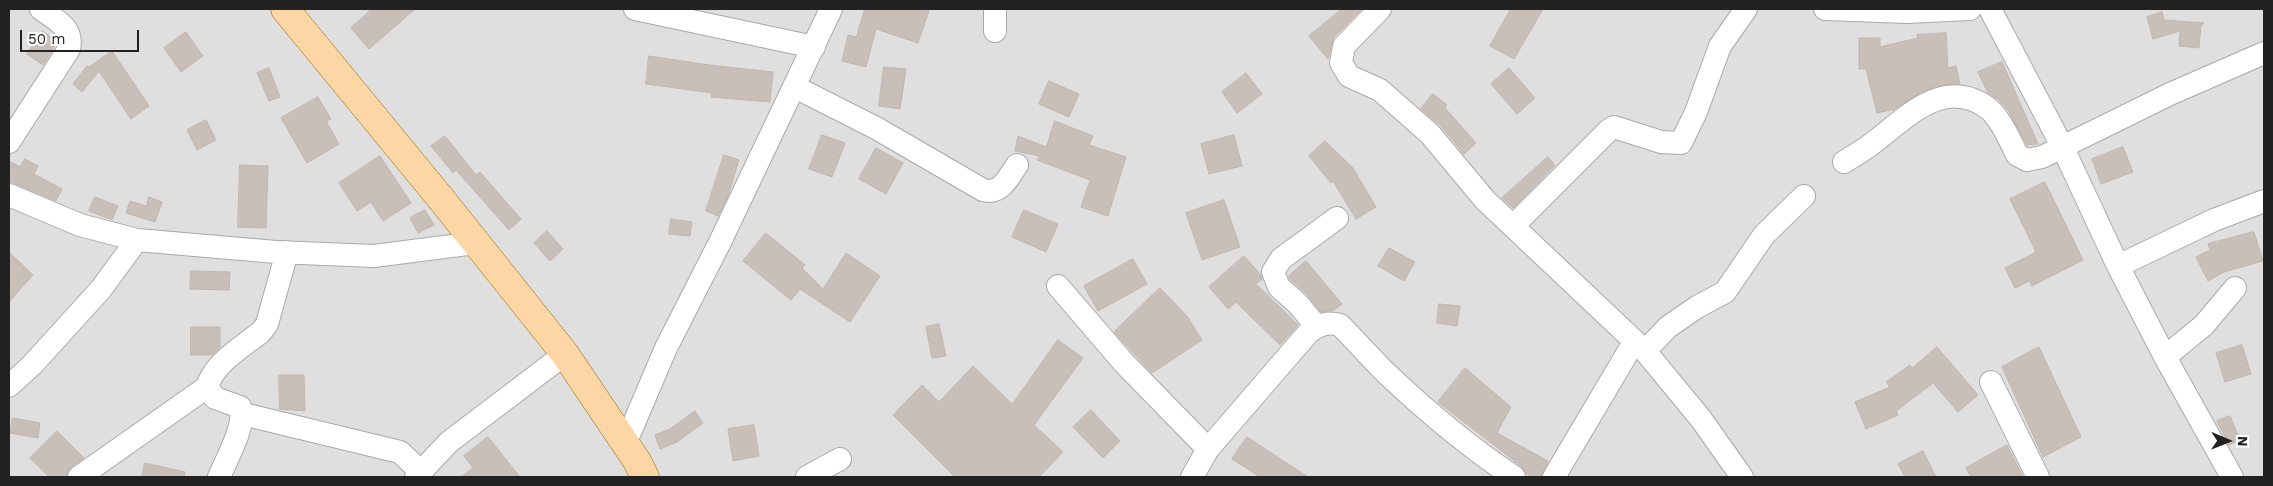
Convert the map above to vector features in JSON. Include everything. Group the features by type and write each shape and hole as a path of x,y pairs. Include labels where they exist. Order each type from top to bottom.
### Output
{"main road":[{"path":"285,9 442,200 564,354 645,477"}],"street":[{"path":"9,142 69,49 71,39 67,30 41,9"},
{"path":"635,9 814,46"},
{"path":"625,444 666,348 720,242 832,9"},
{"path":"1380,9 1344,46 1341,63 1349,76 1380,90 1430,134 1485,200 1640,346 1701,420 1742,477"},
{"path":"1514,226 1608,130 1614,127 1661,142 1682,144 1720,46 1746,9"},
{"path":"1825,9 1907,12 1970,9"},
{"path":"1990,9 2063,148 2118,266 2165,357 2232,477"},
{"path":"1844,162 1872,144 1905,116 1938,98 1954,96 1969,98 1991,110 2017,155 2022,159 2032,160 2063,148 2170,94 2264,53"},
{"path":"795,87 876,128 983,190 991,192 1000,188 1017,165"},
{"path":"9,195 80,226 137,240 288,252 374,256 475,243"},
{"path":"1554,477 1640,346 1697,307 1724,292 1764,235 1804,196"},
{"path":"2118,266 2214,220 2264,202"},
{"path":"1316,326 1298,304 1279,287 1273,272 1281,259 1336,218"},
{"path":"9,386 32,365 101,289 137,240"},
{"path":"79,477 207,387 211,375 217,368 261,332 267,324 288,252"},
{"path":"1058,286 1124,363 1208,449"},
{"path":"2165,357 2204,325 2235,288"},
{"path":"1192,477 1208,449 1309,332 1316,326 1333,323 1340,325 1392,378 1495,464 1514,477"},
{"path":"243,414 400,452 418,474 449,442 564,354"},
{"path":"1991,382 2038,477"},
{"path":"207,387 215,398 240,407 243,414 241,425 219,477"},
{"path":"807,477 840,459"}],"shaded area":[{"path":"9,9 2264,9 2264,477 9,477"}],"building":[{"path":"372,9 415,9 369,49 351,28"},
{"path":"865,9 922,9 929,11 918,43 876,29 866,67 842,61 848,35 856,37"},
{"path":"1342,9 1362,9 1334,37 1328,59 1309,36"},
{"path":"1511,9 1543,9 1514,59 1490,46"},
{"path":"2162,12 2164,20 2204,23 2201,26 2199,48 2179,46 2180,31 2153,39 2147,17"},
{"path":"43,31 57,42 43,65 27,54"},
{"path":"186,32 203,56 181,72 164,48"},
{"path":"1946,33 1948,68 1956,66 1960,84 1937,86 1921,92 1895,109 1877,113 1866,69 1859,69 1859,38 1880,38 1880,47 1918,38 1917,35"},
{"path":"112,51 149,106 131,119 99,71 82,92 73,84 87,66 89,67"},
{"path":"649,56 773,72 770,102 711,97 712,93 646,84"},
{"path":"2002,62 2038,144 2027,145 2008,110 1998,99 1988,93 1978,72"},
{"path":"884,67 906,69 900,109 879,106"},
{"path":"269,68 280,97 269,101 257,73"},
{"path":"1509,68 1535,98 1517,114 1491,84"},
{"path":"1246,73 1262,94 1237,113 1222,92"},
{"path":"1049,81 1079,94 1069,117 1039,104"},
{"path":"1433,94 1447,105 1445,108 1476,143 1464,154 1440,125 1421,109"},
{"path":"318,97 331,119 326,121 339,144 307,163 281,118"},
{"path":"206,120 216,140 197,150 187,130"},
{"path":"1055,121 1093,136 1089,145 1126,157 1108,216 1081,207 1090,180 1037,160 1039,156 1015,151 1018,136 1046,147"},
{"path":"822,135 845,143 832,177 809,169"},
{"path":"1234,135 1242,166 1209,174 1201,144"},
{"path":"445,136 476,175 480,172 521,219 509,230 456,170 453,173 431,146"},
{"path":"1325,141 1353,168 1376,207 1356,219 1333,181 1331,183 1309,156"},
{"path":"2123,147 2133,172 2101,184 2092,159"},
{"path":"876,148 903,163 886,194 859,179"},
{"path":"724,155 739,160 728,196 718,216 706,211"},
{"path":"380,156 411,203 383,221 371,202 357,211 339,183"},
{"path":"1548,157 1555,165 1513,208 1502,198"},
{"path":"25,159 38,166 34,174 62,189 56,201 9,181 9,161 20,167"},
{"path":"240,165 268,166 266,228 238,227"},
{"path":"2045,182 2083,260 2032,286 2029,281 2015,288 2005,268 2036,252 2010,199"},
{"path":"95,197 118,206 112,220 89,211"},
{"path":"149,197 162,202 155,222 126,213 130,201 146,206"},
{"path":"1224,200 1240,247 1202,260 1186,213"},
{"path":"425,210 434,225 418,233 410,218"},
{"path":"1024,210 1058,224 1046,252 1012,237"},
{"path":"671,219 692,222 690,236 669,234"},
{"path":"547,231 563,249 550,261 534,243"},
{"path":"2254,232 2263,261 2224,272 2208,281 2196,257 2210,250 2208,244"},
{"path":"766,233 805,265 802,268 823,289 846,253 880,276 850,322 800,289 791,300 743,261"},
{"path":"1389,248 1415,262 1404,281 1378,266"},
{"path":"9,252 33,275 9,302"},
{"path":"1244,256 1261,275 1262,279 1256,284 1298,325 1280,345 1236,302 1228,309 1209,287"},
{"path":"1133,259 1147,284 1098,311 1084,286"},
{"path":"1306,261 1342,304 1334,310 1321,312 1307,294 1290,279 1289,276"},
{"path":"191,271 230,272 229,290 190,289"},
{"path":"1160,288 1187,316 1202,340 1152,373 1114,332"},
{"path":"1439,304 1460,306 1457,326 1437,323"},
{"path":"939,324 946,356 932,358 926,327"},
{"path":"191,327 220,327 220,347 212,355 191,355"},
{"path":"1058,340 1083,358 1034,425 1063,452 1039,477 955,477 893,415 922,385 939,402 973,366 1012,404"},
{"path":"2242,345 2251,374 2225,382 2216,353"},
{"path":"1937,347 1978,395 1958,412 1933,383 1896,411 1898,415 1866,429 1855,402 1890,387 1886,382 1910,365 1912,368"},
{"path":"2039,347 2081,437 2043,457 2002,367"},
{"path":"1465,368 1511,407 1497,433 1548,461 1541,477 1533,477 1526,474 1521,466 1438,402"},
{"path":"279,375 304,375 305,411 280,409"},
{"path":"1091,410 1120,441 1103,458 1073,427"},
{"path":"695,411 703,423 677,442 660,449 655,435 670,429"},
{"path":"2230,416 2240,440 2229,445 2217,421"},
{"path":"13,418 40,423 38,438 10,433"},
{"path":"754,425 759,456 733,461 728,429"},
{"path":"57,431 84,458 71,467 66,477 49,477 30,458"},
{"path":"488,437 520,477 461,477 473,468 464,456"},
{"path":"1247,437 1308,477 1260,477 1232,459"},
{"path":"2007,445 2023,477 1971,477 1966,468"},
{"path":"1923,451 1936,477 1905,477 1898,464"},
{"path":"145,463 185,472 184,477 142,477"}]}
